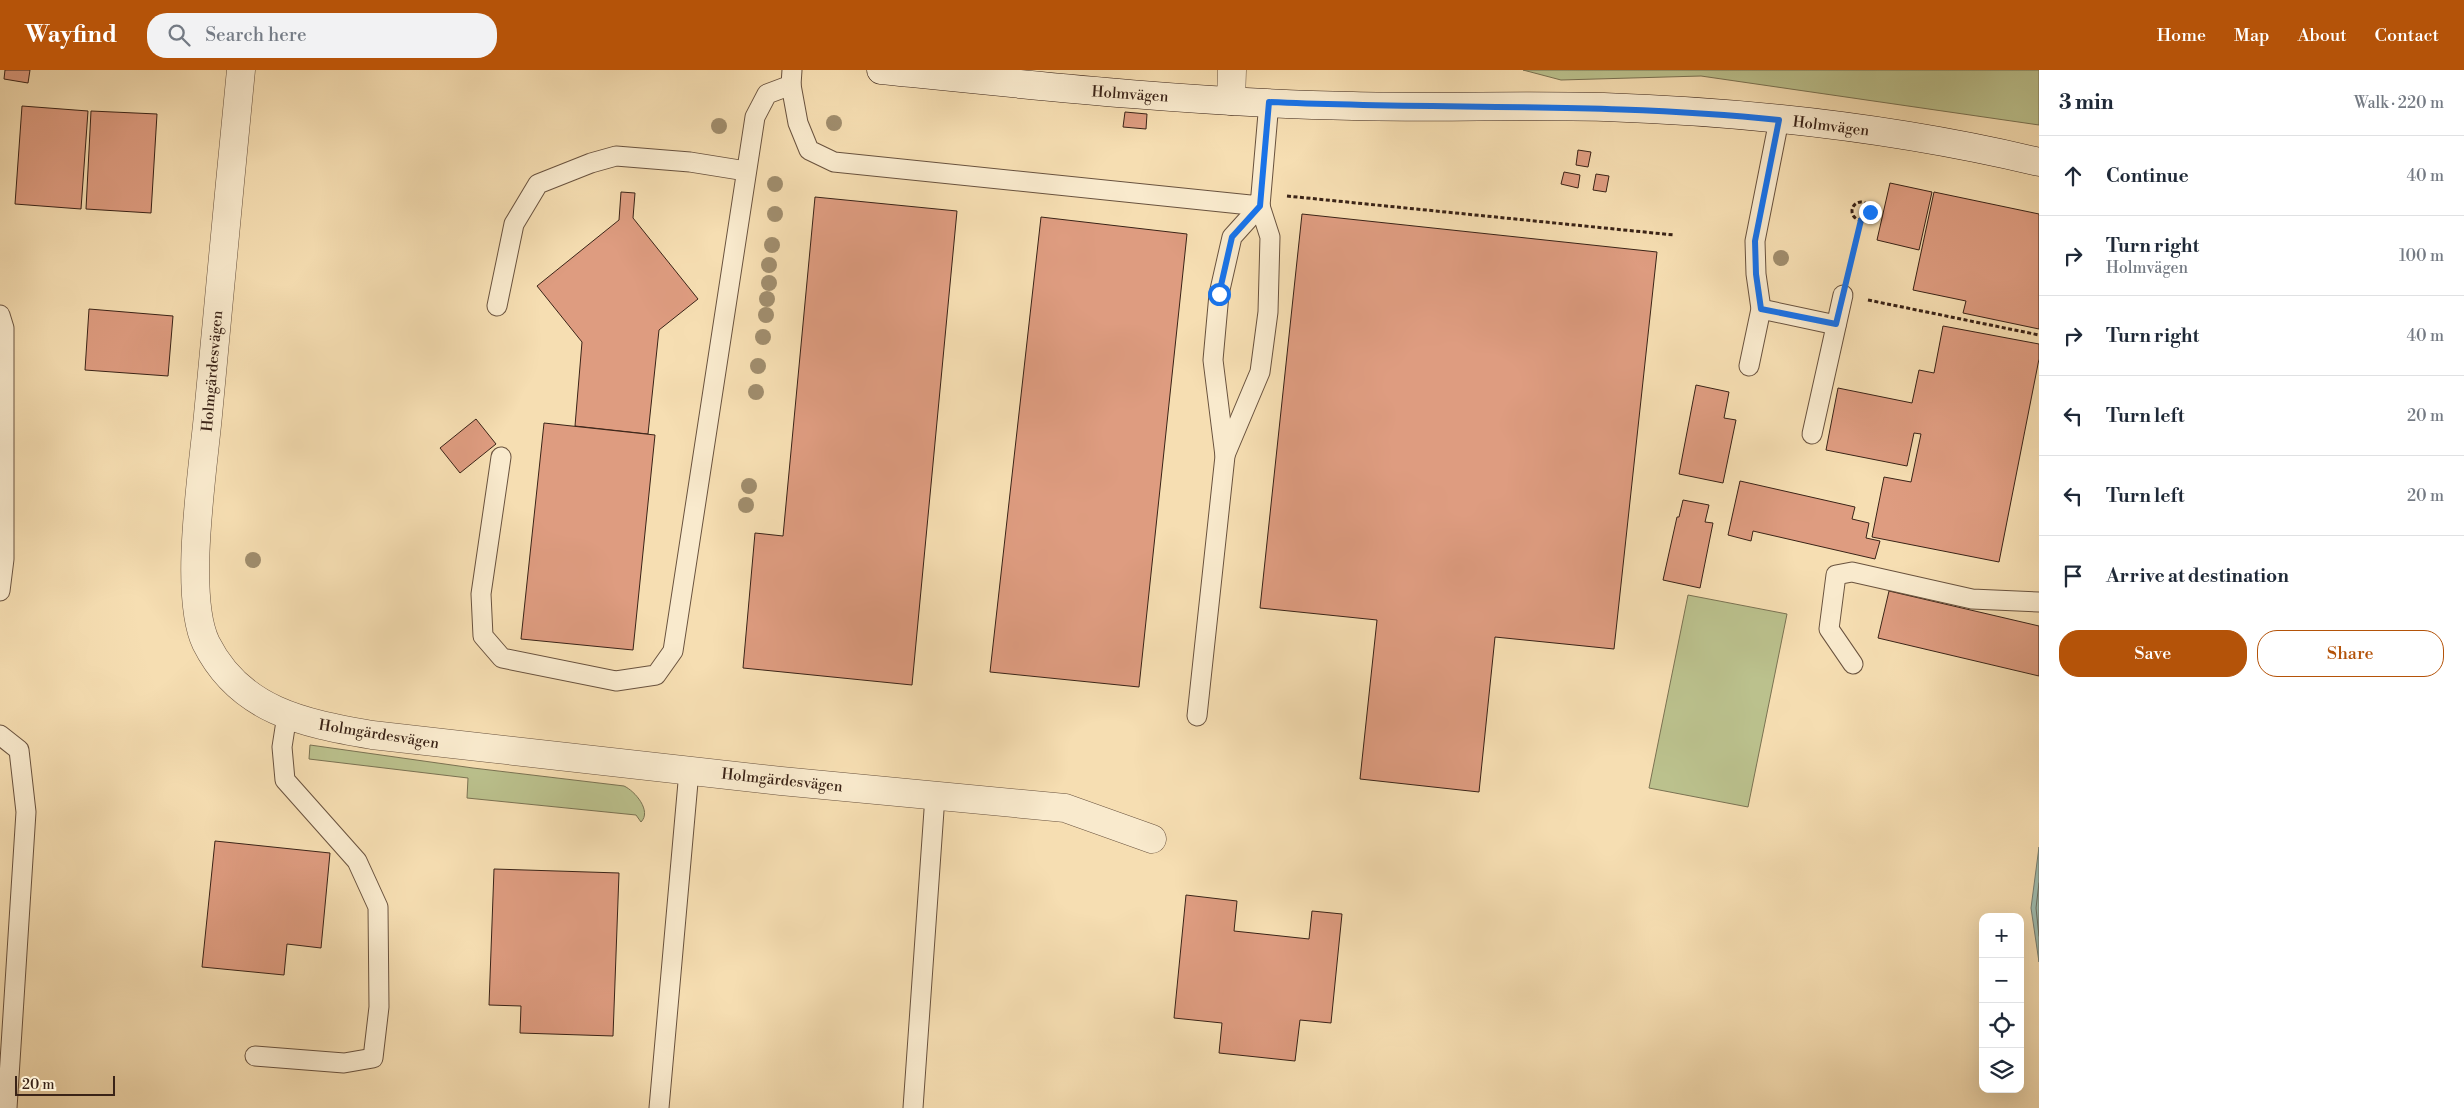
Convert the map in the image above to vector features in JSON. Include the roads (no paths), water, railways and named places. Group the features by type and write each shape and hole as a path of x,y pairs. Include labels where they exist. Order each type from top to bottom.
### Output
{"street":[{"name":"Holmgärdesvägen","path":"241,70 200,494 196,588 198,613 206,642 227,675 239,688 254,699 287,715 332,728 372,735 689,771 1065,808 1152,839"},
{"name":"Holmvägen","path":"881,70 1089,91 1231,101 1352,106 1604,107 1726,114 1896,134 2039,162"},
{"path":"1231,101 1232,70"}],"lane":[{"path":"501,457 481,594 483,636 502,658 616,681 656,675 673,651 746,171 756,117 767,94 792,78 798,123 809,150 834,162 1261,200"},
{"path":"1225,456 1260,372 1268,312 1270,238 1261,200 1269,102"},
{"path":"1749,366 1761,309 1756,274 1755,241 1779,120"},
{"path":"497,306 514,224 538,184 591,163 616,156 690,162 746,171"},
{"path":"1198,716 1225,456 1213,360 1219,294 1232,237 1261,200"},
{"path":"1812,434 1843,295"},
{"path":"1761,309 1836,324"},
{"path":"0,315 4,328 4,559 0,591"},
{"path":"1853,664 1829,629 1836,575 1852,572 1972,599 2039,602"},
{"path":"255,1056 344,1063 373,1058 379,1007 378,907 357,861 285,780 282,747 287,715"},
{"path":"0,735 19,750 26,812 7,1108"},
{"path":"659,1108 689,771"},
{"path":"913,1108 935,796"}],"water":[{"path":"2039,847 2039,962 2031,908"}]}
